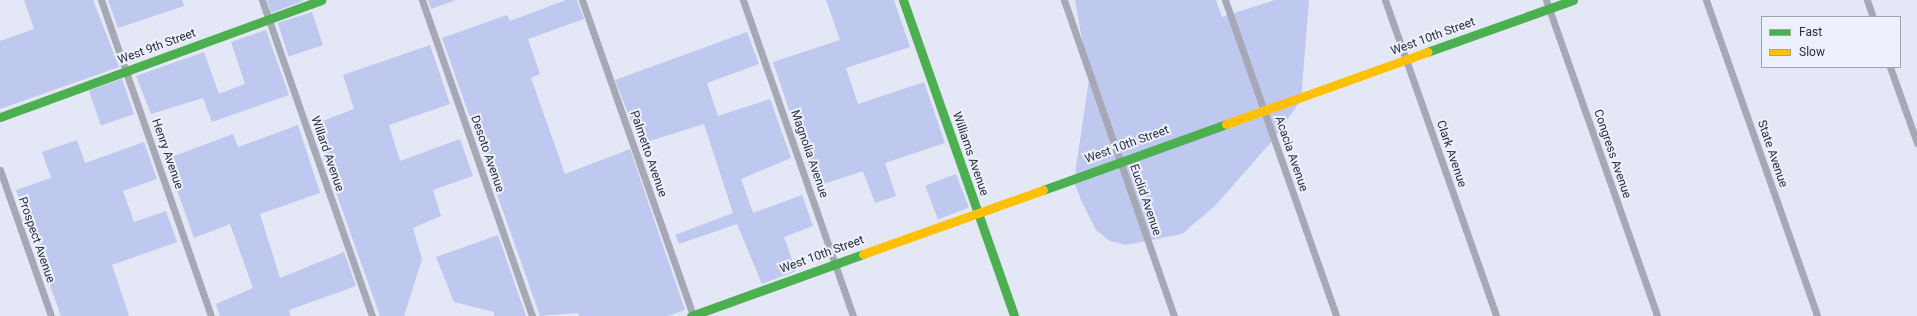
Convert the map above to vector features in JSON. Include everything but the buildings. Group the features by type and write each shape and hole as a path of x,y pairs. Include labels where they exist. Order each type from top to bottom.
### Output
{"street":[{"name":"Henry Avenue","path":"101,0 211,316"},
{"name":"Willard Avenue","path":"262,0 372,316"},
{"name":"West 9th Street","path":"0,117 322,0"},
{"name":"Desoto Avenue","path":"422,0 532,316"},
{"name":"Palmetto Avenue","path":"582,0 692,316"},
{"name":"Magnolia Avenue","path":"743,0 854,316"},
{"name":"Williams Avenue","path":"903,0 1014,316"},
{"name":"Euclid Avenue","path":"1064,0 1174,316"},
{"name":"Acacia Avenue","path":"1225,0 1336,316"},
{"name":"Clark Avenue","path":"1386,0 1496,316"},
{"name":"West 10th Street","path":"692,316 977,212 1406,59 1547,4 1573,0"},
{"name":"State Avenue","path":"1706,0 1817,316"},
{"path":"1867,0 1873,16"},
{"name":"Congress Avenue","path":"1547,4 1657,316"},
{"path":"1890,68 1917,143"},
{"name":"Prospect Avenue","path":"0,170 51,316"}],"shaded area":[{"path":"24,0 93,0 119,67 0,109 0,41 34,29"},
{"path":"108,0 182,0 184,6 118,28"},
{"path":"267,0 303,0 303,1 271,13"},
{"path":"428,0 456,0 431,9"},
{"path":"566,0 577,0 584,19 528,39 540,74 531,78 565,174 630,149 685,310 668,316 579,316 578,313 540,316 442,38 507,15 510,21"},
{"path":"826,0 894,0 910,47 846,68 858,104 924,82 945,143 885,163 896,196 875,203 863,171 815,187 773,62 840,40"},
{"path":"1075,0 1216,0 1222,17 1275,0 1309,0 1301,100 1272,141 1215,206 1182,234 1126,245 1110,241 1096,230 1081,200 1075,184 1076,167 1089,80"},
{"path":"312,12 323,45 289,56 278,23"},
{"path":"266,30 289,95 212,122 203,98 151,114 136,76 204,52 219,94 245,84 231,42"},
{"path":"747,32 759,64 707,83 718,116 770,99 791,158 741,179 753,213 802,195 813,226 784,237 796,271 762,284 737,224 679,244 675,235 733,213 704,124 640,144 615,80"},
{"path":"430,45 450,104 389,125 400,161 460,139 473,176 433,190 441,216 413,228 422,259 404,316 380,316 312,125 354,109 343,75"},
{"path":"122,79 134,114 101,125 89,90"},
{"path":"298,125 320,193 260,214 280,278 344,252 356,286 289,310 291,316 220,316 216,304 253,288 230,224 194,238 166,159 233,134 238,147"},
{"path":"77,140 85,163 144,142 157,179 123,191 134,222 166,211 177,242 112,265 129,316 61,316 16,190 51,178 42,152"},
{"path":"956,174 969,208 938,219 925,186"},
{"path":"498,235 526,316 494,316 494,312 454,302 436,257"}],"traffic: fast":[{"path":"0,117 321,0"},
{"path":"903,0 1014,316"},
{"path":"1427,52 1573,0"},
{"path":"1043,190 1226,124"},
{"path":"691,316 863,254"}],"traffic: slow":[{"path":"1226,124 1427,52"},
{"path":"863,254 1043,190"}]}
